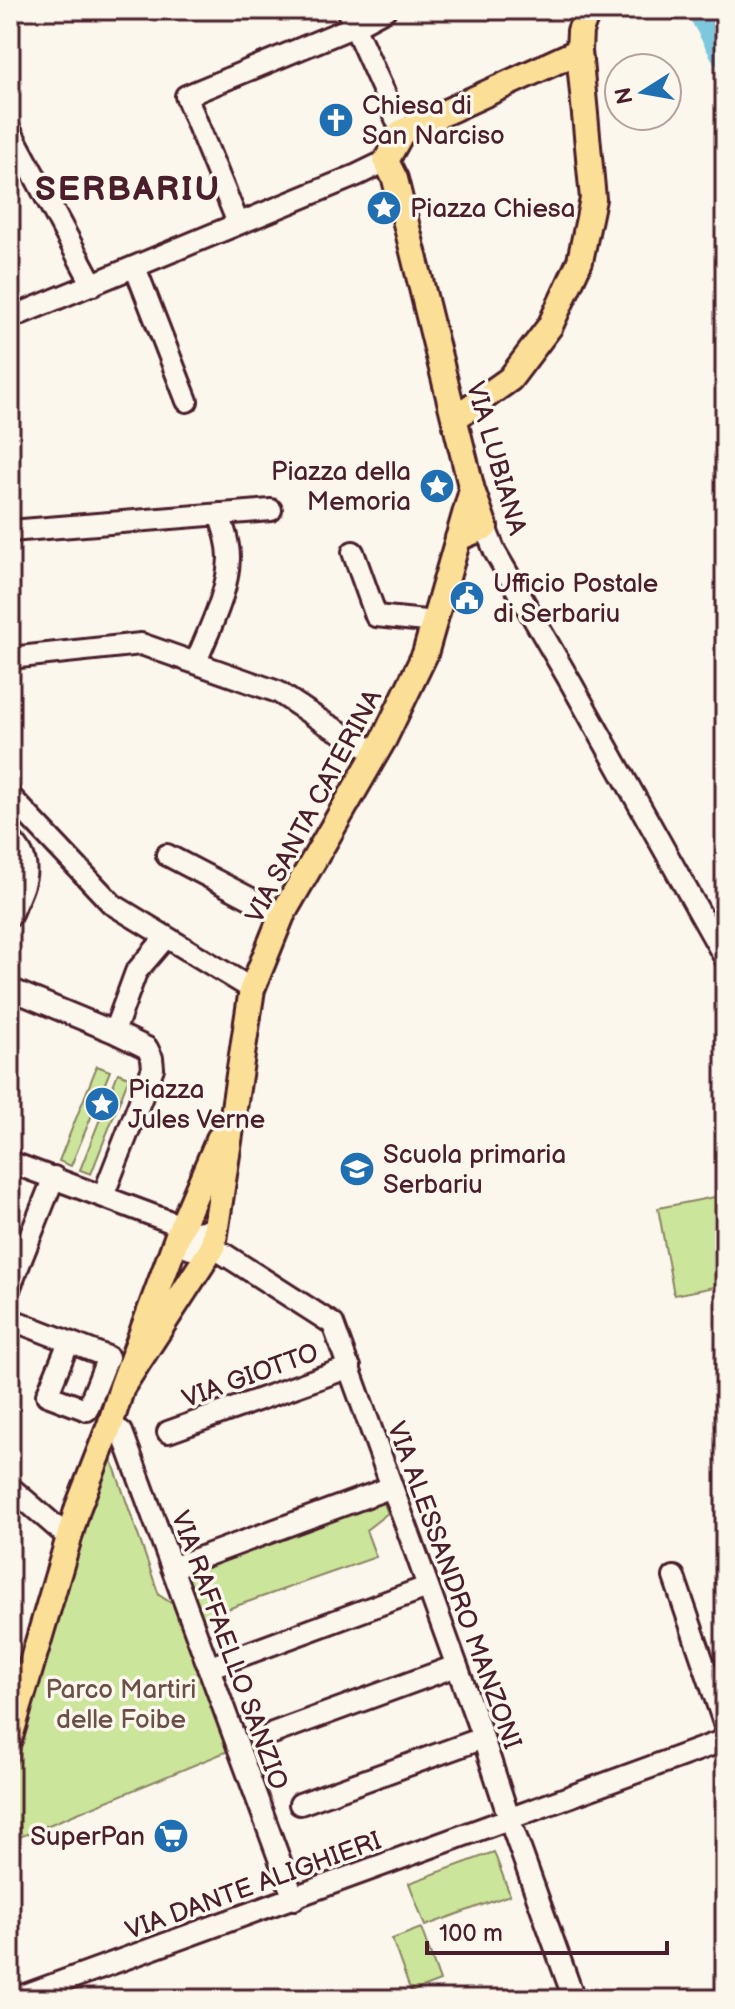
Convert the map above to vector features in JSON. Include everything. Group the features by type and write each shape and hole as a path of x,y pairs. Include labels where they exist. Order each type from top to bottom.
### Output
{"main road":[{"path":"455,418 510,379 550,326 580,261 593,199 579,51 580,31 586,11"},
{"path":"386,161 402,132 579,51"},
{"name":"VIA LUBIANA","path":"386,161 395,179 472,490 485,527"},
{"name":"VIA SANTA CATERINA","path":"122,1387 213,1247 234,1105 249,1046 252,989 282,915 384,739 425,654 472,490"},
{"path":"458,538 485,527"},
{"name":"VIA SANTA CATERINA","path":"10,1737 78,1507 110,1425 175,1228 234,1105"}],"street":[{"path":"238,223 186,96 351,18 385,10"},
{"path":"351,18 402,132"},
{"path":"10,130 93,285"},
{"path":"10,318 386,161"},
{"path":"135,267 187,401"},
{"path":"10,531 271,510"},
{"path":"196,662 227,581 228,547 219,514"},
{"name":"VIA LUBIANA","path":"485,527 495,552 725,958"},
{"path":"353,552 376,616 435,622"},
{"path":"10,658 141,644 278,692 375,752"},
{"path":"10,796 112,904 252,989"},
{"path":"10,839 18,846 26,863 26,876 10,916"},
{"path":"167,855 282,915"},
{"path":"114,1032 136,972 166,937"},
{"path":"10,989 147,1048 152,1058 153,1068 103,1196"},
{"path":"10,1162 103,1196 175,1228 202,1231 213,1247"},
{"path":"10,1287 54,1177"},
{"name":"VIA ALESSANDRO MANZONI","path":"213,1247 333,1324 574,1999"},
{"path":"10,1319 69,1342"},
{"name":"VIA GIOTTO","path":"168,1432 350,1367"},
{"name":"VIA RAFFAELLO SANZIO","path":"110,1425 122,1432 294,1899"},
{"path":"10,1487 69,1538"},
{"path":"172,1568 392,1487"},
{"path":"674,1577 725,1726"},
{"path":"208,1668 427,1587"},
{"path":"273,1733 456,1666"},
{"path":"300,1804 483,1738"},
{"name":"VIA DANTE ALIGHIERI","path":"14,1999 725,1740"}],"green space":[{"path":"97,1066 110,1071 71,1166 59,1161"},
{"path":"118,1073 129,1077 91,1174 80,1170"},
{"path":"725,1195 725,1285 674,1295 658,1208"},
{"name":"Parco Martiri delle Foibe","path":"108,1449 159,1595 174,1605 228,1751 10,1841 10,1786"},
{"path":"383,1501 388,1513 366,1530 376,1557 199,1619 183,1573"},
{"path":"494,1852 510,1895 425,1926 409,1883"},
{"path":"421,1928 440,1981 411,1992 392,1939"}],"waterway":[{"path":"701,10 725,54"}],"place":[{"name":"Chiesa di San Narciso","path":"336,120"},
{"name":"Piazza Chiesa","path":"384,208"},
{"name":"Piazza della Memoria","path":"437,486"},
{"name":"Ufficio Postale di Serbariu","path":"467,598"},
{"name":"Piazza Jules Verne","path":"102,1104"},
{"name":"Scuola primaria Serbariu","path":"357,1169"},
{"name":"SuperPan","path":"171,1836"}],"district":[{"name":"SERBARIU","path":"128,188"}]}
